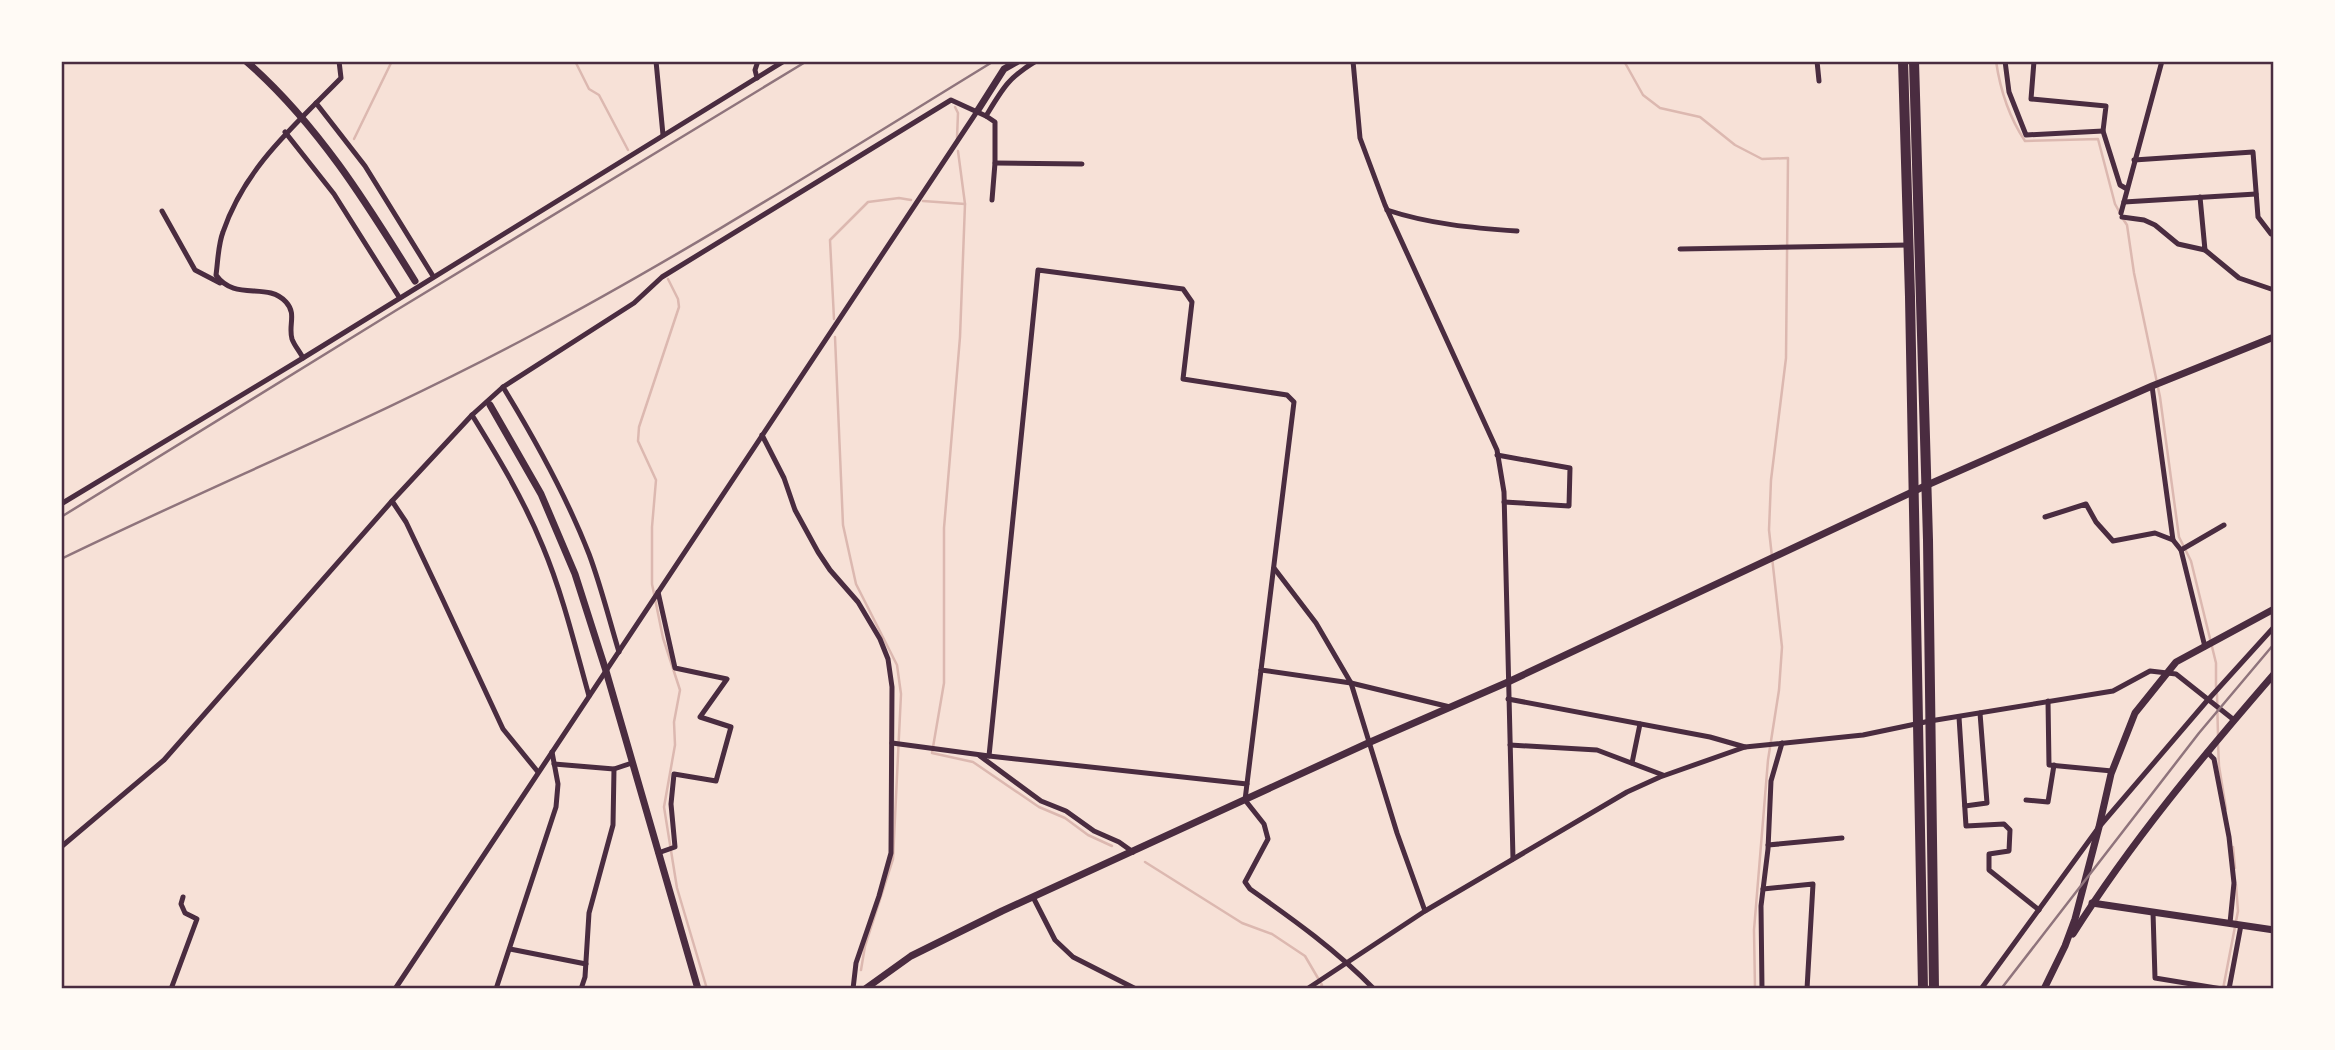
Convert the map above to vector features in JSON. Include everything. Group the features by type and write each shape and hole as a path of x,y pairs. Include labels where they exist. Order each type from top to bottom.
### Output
{"highway":[{"path":"1903,61 1913,491 1925,722 1934,989"},
{"path":"1914,61 1924,486 1928,540 1923,989"}],"street":[{"path":"246,61 300,116 366,201 415,281"},
{"path":"223,284 216,275 222,234 259,162 300,116 341,78 340,61"},
{"path":"656,61 663,135"},
{"path":"757,78 755,70 758,61"},
{"path":"61,504 784,61"},
{"path":"395,989 1004,69 1018,61"},
{"path":"986,116 1007,82 1036,61"},
{"path":"1353,61 1360,138 1387,210 1497,455 1504,502 1513,859"},
{"path":"1817,61 1819,81"},
{"path":"2005,61 2009,92 2026,135 2104,131"},
{"path":"2034,61 2031,99 2106,106 2104,131 2120,185 2127,189"},
{"path":"2162,61 2121,215 2155,225 2178,244 2205,250 2239,278 2250,284 2274,290"},
{"path":"61,846 164,760 393,501 472,415 503,387 634,303 662,277 951,100 978,110 995,122 992,200"},
{"path":"316,103 365,166 433,276"},
{"path":"285,132 334,194 399,298"},
{"path":"2134,160 2253,152 2258,218 2271,234 2274,233"},
{"path":"995,163 1082,164"},
{"path":"2124,202 2256,194"},
{"path":"2200,197 2205,250"},
{"path":"1387,210 1412,218 1517,231"},
{"path":"162,211 195,270 223,284 241,290 269,292 284,300 293,312 292,338 303,358"},
{"path":"1680,249 1909,245"},
{"path":"989,756 1038,270 1183,289 1192,302 1183,379 1287,396 1294,402 1245,800 1264,824 1268,839 1245,882 1250,889 1347,961 1374,989"},
{"path":"865,989 911,956 1033,897 1368,743 1508,682 1924,486 2152,386 2274,337"},
{"path":"2152,386 2173,540"},
{"path":"503,387 555,476 577,525 601,590 619,652"},
{"path":"490,405 541,494 561,536 606,671 661,852 698,989"},
{"path":"472,415 507,470 543,547 559,589 589,696"},
{"path":"762,435 784,478 795,510 830,570 858,602 880,639 890,669 891,853 856,963 853,989"},
{"path":"1497,455 1570,468 1569,506 1504,502"},
{"path":"393,501 503,729 538,772"},
{"path":"2045,517 2086,504 2096,522 2113,541 2155,533 2173,540 2181,550 2205,647"},
{"path":"2181,550 2224,525"},
{"path":"1273,568 1317,623 1351,683 1368,743 1425,911"},
{"path":"658,592 676,668 727,679 700,717 731,727 716,781 674,774 671,804 675,847 661,852"},
{"path":"2044,989 2075,919 2112,771 2135,713 2176,662 2274,609"},
{"path":"1981,989 2099,827 2208,699 2274,627"},
{"path":"1261,670 1351,683 1450,707"},
{"path":"1307,989 1425,911 1628,792 1745,747 1863,735 2113,691 2150,671 2176,674 2234,720"},
{"path":"2065,946 2103,886 2207,752 2274,674"},
{"path":"1508,699 1710,737 1745,747"},
{"path":"2048,701 2049,765 2112,771"},
{"path":"1965,806 1987,803 1980,713"},
{"path":"1959,717 1966,826 2004,824 2010,830 2009,851 1989,854 1989,870 2039,910"},
{"path":"1632,763 1640,724"},
{"path":"892,743 1247,784"},
{"path":"1762,989 1759,931 1768,845 1771,781 1780,743"},
{"path":"1510,745 1597,750 1664,776"},
{"path":"496,989 556,807 558,784 552,752"},
{"path":"2207,752 2214,759 2229,837 2234,883 2230,923"},
{"path":"978,754 1041,801 1066,811 1094,831 1119,842 1133,852"},
{"path":"554,764 614,769 632,763"},
{"path":"2026,800 2048,803 2054,765"},
{"path":"581,989 586,964 589,913 613,825 614,769"},
{"path":"1768,845 1842,838"},
{"path":"1763,888 1813,884 1807,989"},
{"path":"171,989 197,919 186,913 181,904 183,897"},
{"path":"1033,897 1055,940 1073,957 1136,989"},
{"path":"2092,903 2274,930"},
{"path":"2153,912 2155,978 2222,989"},
{"path":"2229,989 2241,925"},
{"path":"510,948 586,964"}],"waterway":[{"path":"354,139 392,61"},
{"path":"575,61 589,89 599,95 628,150"},
{"path":"1624,61 1643,95 1660,108 1700,117 1735,145 1762,159 1788,158 1786,358 1771,480 1769,530 1782,647 1779,690 1768,760 1754,930 1755,989"},
{"path":"1996,61 2006,102 2025,141 2098,139 2115,204 2120,213"},
{"path":"955,107 958,113 957,138"},
{"path":"958,151 965,204 960,337 944,528 944,683 932,753 973,762 1039,807 1065,818 1088,835 1112,846"},
{"path":"834,319 830,240 868,202 899,198 911,200"},
{"path":"923,201 965,204"},
{"path":"2123,219 2127,225 2134,273 2160,397 2179,537 2191,561 2216,663 2216,687"},
{"path":"668,279 679,307 639,427 638,441 656,480 652,527 652,584 663,638 680,690 674,722 675,745 664,807 677,888 707,989"},
{"path":"835,337 843,525 856,584 897,665 901,694 893,859 865,946 861,970"},
{"path":"2217,694 2218,736"},
{"path":"2218,743 2226,809"},
{"path":"2233,847 2235,868"},
{"path":"1145,862 1242,923 1272,934 1305,956 1322,985 1319,989"},
{"path":"2223,989 2238,911 2236,885"}],"railway":[{"path":"61,517 807,61"},
{"path":"61,559 416,394 532,335 708,236 994,61"},
{"path":"2001,989 2199,733 2274,644"}]}
